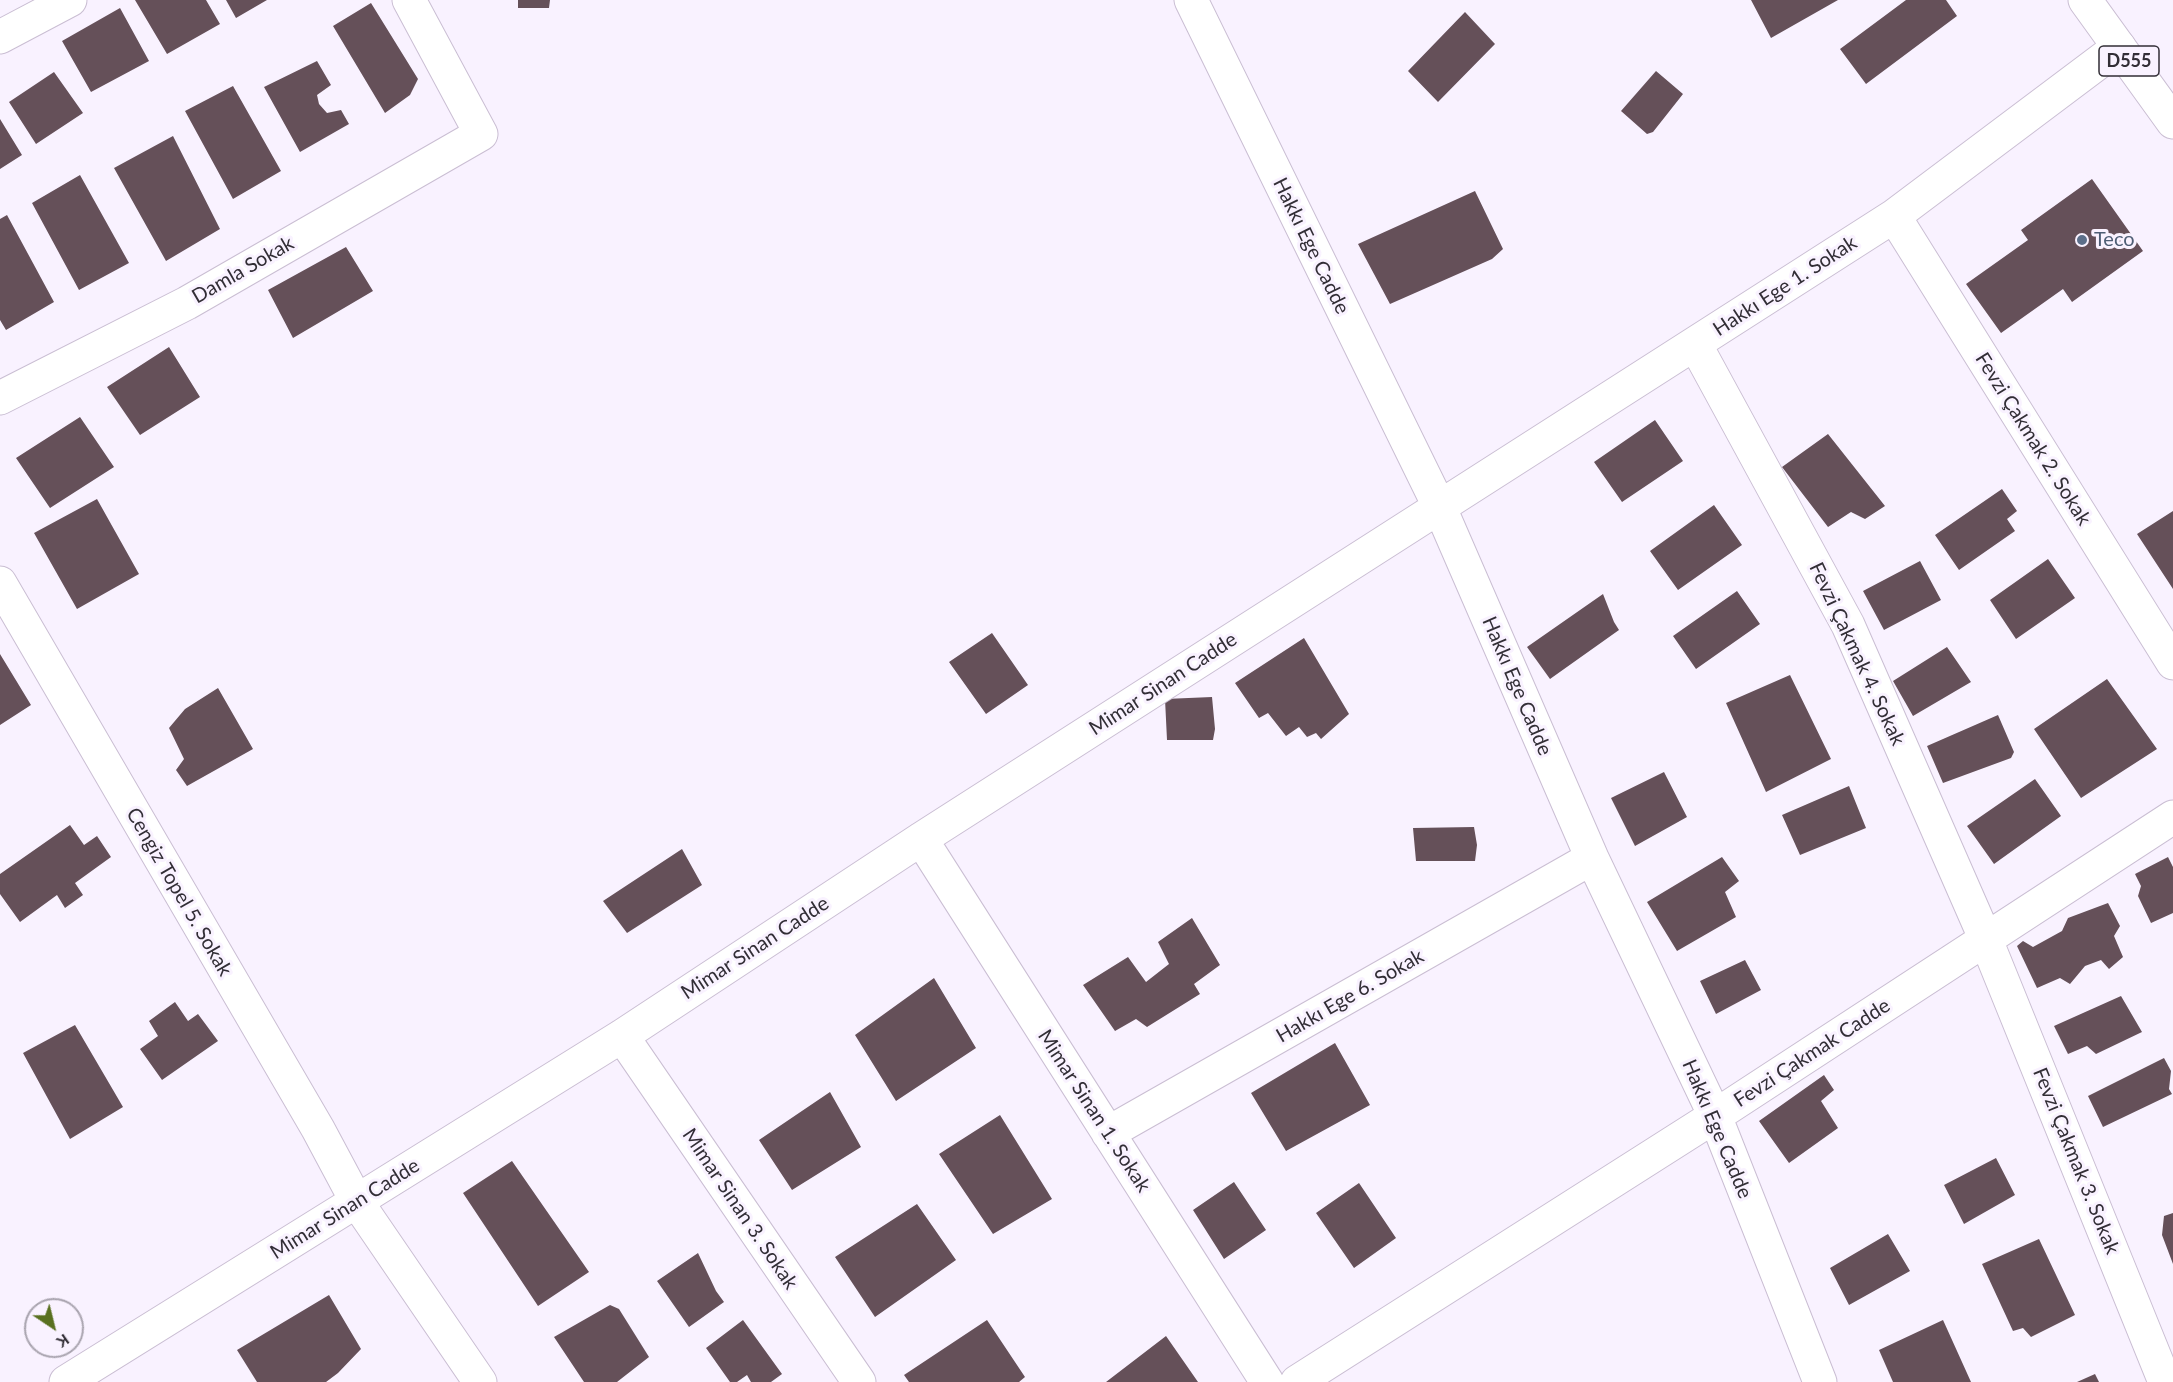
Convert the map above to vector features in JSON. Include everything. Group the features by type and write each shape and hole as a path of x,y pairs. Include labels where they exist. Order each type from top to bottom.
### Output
{"street":[{"path":"0,37 70,0"},
{"name":"Damla Sokak","path":"0,398 187,303 481,134 409,0"},
{"name":"Hakkı Ege Cadde","path":"1191,0 1440,508 1592,858 1715,1116 1820,1382"},
{"name":"D555","path":"2085,0 2173,122"},
{"name":"Hakkı Ege 1. Sokak","path":"1440,508 1894,216 2119,47"},
{"name":"Fevzi Çakmak 2. Sokak","path":"1894,216 2173,663"},
{"name":"Fevzi Çakmak 4. Sokak","path":"1695,344 1848,625 1986,940"},
{"name":"Mimar Sinan Cadde","path":"66,1382 622,1036 921,839 1440,508"},
{"name":"Cengiz Topel 5. Sokak","path":"0,583 318,1129 357,1202 480,1382"},
{"name":"Fevzi Çakmak Cadde","path":"1297,1382 1715,1116 2173,817"},
{"name":"Mimar Sinan 1. Sokak","path":"921,839 1267,1382"},
{"name":"Hakkı Ege 6. Sokak","path":"1108,1133 1592,858"},
{"name":"Fevzi Çakmak 3. Sokak","path":"1986,940 2165,1382"},
{"name":"Mimar Sinan 3. Sokak","path":"622,1036 859,1382"}],"building":[{"path":"135,0 206,0 220,24 167,54"},
{"path":"226,0 267,0 236,18"},
{"path":"518,0 550,0 549,8 518,8"},
{"path":"1751,0 1838,0 1771,38"},
{"path":"1906,0 1946,0 1957,16 1866,84 1840,49"},
{"path":"371,3 418,79 410,95 385,113 333,26"},
{"path":"120,8 149,61 91,92 62,41"},
{"path":"1465,12 1495,44 1438,102 1408,71"},
{"path":"317,61 331,85 317,95 319,104 327,113 341,110 349,124 300,152 264,87"},
{"path":"1656,71 1683,94 1653,132 1647,134 1621,111"},
{"path":"54,72 83,113 36,144 9,102"},
{"path":"233,86 281,171 233,199 185,111"},
{"path":"0,119 22,155 0,169"},
{"path":"173,136 220,229 166,261 114,168"},
{"path":"80,175 129,263 79,290 32,203"},
{"path":"2092,179 2143,251 2072,302 2063,289 2001,333 1966,284 2028,240 2021,230"},
{"path":"1475,191 1503,249 1492,259 1390,304 1358,244"},
{"path":"7,215 54,302 6,330 0,320 0,219"},
{"path":"346,247 373,291 293,338 268,290"},
{"path":"169,347 200,397 140,435 107,387"},
{"path":"80,417 114,467 50,508 16,458"},
{"path":"1655,420 1683,461 1622,502 1594,462"},
{"path":"1828,434 1885,506 1865,519 1851,512 1828,527 1782,467"},
{"path":"2002,489 2017,511 2007,519 2015,531 1959,570 1935,535"},
{"path":"97,499 139,574 77,609 34,533"},
{"path":"1714,505 1742,545 1678,590 1650,551"},
{"path":"2173,511 2173,589 2137,534"},
{"path":"2048,559 2075,598 2016,639 1990,600"},
{"path":"1920,561 1941,600 1884,630 1863,591"},
{"path":"1737,591 1760,624 1696,669 1673,636"},
{"path":"1603,594 1619,630 1550,679 1527,647"},
{"path":"992,633 1028,685 986,714 949,662"},
{"path":"1304,638 1349,714 1321,739 1316,733 1307,737 1299,727 1286,736 1268,713 1259,718 1235,683"},
{"path":"1947,647 1971,682 1913,716 1893,681"},
{"path":"0,654 31,705 0,725"},
{"path":"1790,675 1831,759 1766,792 1726,703"},
{"path":"2107,679 2157,749 2081,798 2034,729"},
{"path":"218,688 253,749 187,786 176,770 184,759 169,728 185,709"},
{"path":"1212,697 1215,729 1213,740 1167,740 1165,699"},
{"path":"1998,715 2014,752 2011,758 1943,783 1927,746"},
{"path":"1664,772 1687,817 1635,846 1611,798"},
{"path":"2035,779 2061,816 1994,864 1967,826"},
{"path":"1849,786 1866,828 1800,855 1782,815"},
{"path":"70,825 84,845 97,836 111,857 75,883 83,895 65,908 57,895 20,922 0,894 0,874"},
{"path":"1474,827 1477,845 1475,861 1416,861 1413,828"},
{"path":"682,849 702,885 627,933 603,901"},
{"path":"1722,857 1739,881 1725,892 1736,917 1677,951 1647,902"},
{"path":"2168,857 2173,867 2173,913 2151,923 2138,896 2141,886 2135,874"},
{"path":"2108,903 2120,926 2114,936 2123,957 2109,969 2101,960 2085,966 2070,984 2060,978 2037,988 2017,946 2023,941 2033,947 2062,931 2068,918"},
{"path":"1192,918 1220,965 1194,984 1200,994 1147,1027 1136,1019 1115,1031 1083,985 1128,957 1146,982 1169,964 1158,942"},
{"path":"1745,960 1761,990 1716,1014 1700,981"},
{"path":"934,978 976,1048 896,1101 855,1035"},
{"path":"2121,996 2142,1032 2096,1054 2087,1046 2068,1054 2054,1026"},
{"path":"175,1002 188,1021 198,1014 218,1041 162,1080 140,1049 158,1036 149,1021"},
{"path":"75,1025 123,1107 70,1139 23,1053"},
{"path":"1335,1043 1370,1105 1286,1151 1251,1093"},
{"path":"2164,1058 2171,1071 2169,1089 2172,1094 2103,1127 2088,1096"},
{"path":"1824,1075 1834,1090 1821,1101 1838,1128 1789,1163 1759,1121"},
{"path":"830,1092 861,1147 792,1190 759,1140"},
{"path":"1000,1115 1052,1199 993,1234 939,1154"},
{"path":"1996,1158 2015,1195 1964,1224 1944,1185"},
{"path":"512,1161 589,1272 538,1306 463,1193"},
{"path":"1234,1182 1266,1230 1224,1259 1193,1210"},
{"path":"1359,1183 1396,1238 1354,1268 1316,1213"},
{"path":"917,1204 956,1260 875,1317 835,1257"},
{"path":"2173,1213 2173,1264 2162,1235 2164,1216"},
{"path":"1888,1234 1910,1271 1849,1305 1830,1268"},
{"path":"2039,1239 2075,1315 2031,1337 2023,1328 2013,1331 1982,1264"},
{"path":"698,1253 716,1291 724,1302 689,1327 657,1281"},
{"path":"329,1295 361,1349 326,1382 257,1382 237,1350"},
{"path":"610,1305 619,1309 649,1357 617,1382 584,1382 554,1337"},
{"path":"743,1320 782,1374 771,1382 751,1382 747,1375 737,1382 730,1382 706,1348"},
{"path":"987,1320 1025,1377 1019,1382 909,1382 904,1375"},
{"path":"1943,1320 1971,1382 1893,1382 1879,1350"},
{"path":"1166,1336 1198,1382 1106,1382"},
{"path":"2095,1374 2099,1382 2077,1382"}],"place":[{"name":"Teco","path":"2082,240"}]}
